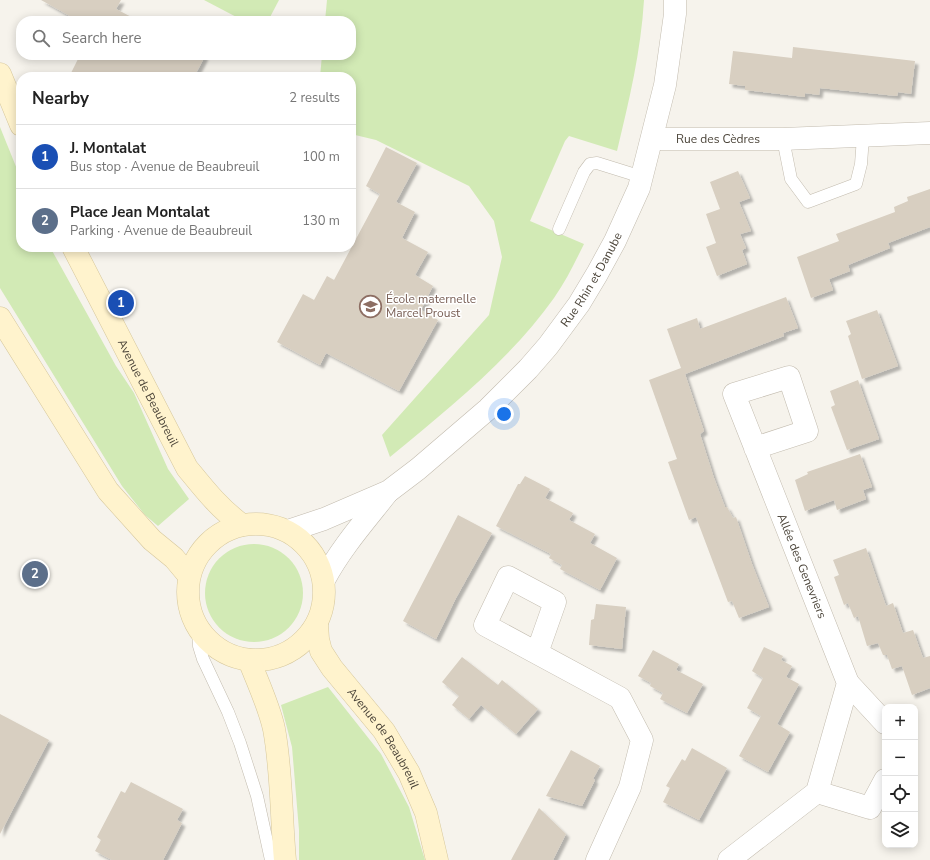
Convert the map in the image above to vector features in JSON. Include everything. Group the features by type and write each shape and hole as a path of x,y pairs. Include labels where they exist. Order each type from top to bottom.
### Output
{"main road":[{"path":"0,74 16,113"},
{"name":"Avenue de Beaubreuil","path":"76,252 188,468 208,494 225,512 242,525"},
{"path":"0,318 108,491 152,540 174,558 189,576"},
{"name":"Avenue de Beaubreuil","path":"265,524 288,531 305,544 317,560 324,580 325,595 323,610 317,624 305,640 289,653 270,660 249,660 229,656 212,645 198,630 190,613 187,594 189,576 196,558 208,543 223,531 242,525 265,524"},
{"name":"Avenue de Beaubreuil","path":"317,624 318,639 321,651 332,668 384,731 409,773 426,813 436,860"},
{"path":"249,660 265,699 274,729 280,771 285,860"}],"street":[{"name":"Rue Rhin et Danube","path":"288,531 324,519 389,491 418,469 488,409 528,369 548,346 579,304 615,241 639,188 665,85 675,14 675,0"},
{"name":"Rue des Cèdres","path":"652,139 783,139 930,134"},
{"name":"Allée des Genevriers","path":"755,448 848,683 882,720"},
{"name":"Rue Rhin et Danube","path":"324,580 347,543 389,491"},
{"path":"537,653 620,698 642,740 630,786 597,860"},
{"path":"729,860 817,792 848,683"},
{"path":"817,792 870,808 882,786"}],"lane":[{"path":"783,139 791,179 808,202 856,184 861,164 863,137"},
{"path":"559,229 584,172 590,164 597,163 642,177"},
{"path":"198,630 199,646 203,659 228,712 240,743 257,796 271,860"}],"green space":[{"path":"204,0 279,0 271,16 234,16"},
{"path":"327,0 644,0 637,57 617,151 569,136 565,141 530,221 584,244 566,278 554,298 537,321 498,363 456,402 390,457 382,435 489,315 502,257 494,221 469,186 376,140 356,135 356,72 320,72 322,60 356,60 356,16 325,16"},
{"path":"0,127 16,167 16,252 53,252 116,366 134,393 168,469 189,499 158,526 145,515 122,486 0,288"},
{"path":"254,544 273,548 289,558 299,574 303,593 299,612 289,628 273,638 254,642 235,638 219,628 209,612 205,593 209,574 219,558 235,548"},
{"path":"328,687 381,754 409,807 425,860 299,860 299,830 292,747 281,705"}],"building":[{"path":"41,0 121,0 116,9 129,16 70,16"},
{"path":"793,47 915,61 911,94 898,92 897,96 820,88 819,95 805,93 805,97 745,90 745,86 729,84 733,51 792,58"},
{"path":"78,60 203,60 197,72 72,72"},
{"path":"386,147 417,163 396,202 415,212 402,238 428,252 415,275 433,286 421,310 438,320 399,391 326,353 320,365 277,342 303,294 314,300 327,276 334,280 349,252 356,252 356,239 380,194 366,186"},
{"path":"738,171 750,198 739,202 751,231 740,234 746,248 742,250 747,264 717,276 706,247 716,243 706,214 720,209 710,182"},
{"path":"930,189 930,227 888,243 890,248 848,265 850,271 829,279 833,290 811,298 797,257 839,241 836,234 895,212 894,207 908,201 907,197"},
{"path":"786,297 798,328 783,333 784,336 685,374 704,431 700,434 714,478 725,507 727,507 733,518 736,517 769,607 739,618 732,601 728,602 696,517 689,520 668,462 677,459 649,380 681,368 667,329 697,318 700,329"},
{"path":"877,310 898,366 862,379 848,336 851,334 846,321"},
{"path":"858,380 879,439 847,450 831,407 835,405 830,391"},
{"path":"860,454 872,487 863,490 866,499 837,510 834,500 805,511 795,480 808,474 807,472"},
{"path":"525,476 550,489 545,498 573,513 569,520 595,534 590,543 617,558 600,590 560,569 562,565 549,558 551,554 496,526 518,484 520,484"},
{"path":"458,515 492,533 456,598 436,639 403,621"},
{"path":"866,548 886,606 893,603 903,633 913,630 923,658 930,656 930,688 912,695 902,666 892,669 887,655 883,655 878,643 867,646 858,616 854,618 848,603 844,605 834,577 839,575 833,560"},
{"path":"596,604 626,607 622,649 589,645 591,620 594,619"},
{"path":"764,647 783,656 781,660 792,666 786,677 799,684 777,724 790,732 768,772 739,756 761,716 747,708 763,678 752,671"},
{"path":"653,650 679,664 676,670 703,684 687,713 660,699 663,693 650,686 651,683 638,676"},
{"path":"462,657 498,685 502,680 538,709 516,734 481,705 469,719 452,705 459,696 442,682"},
{"path":"0,714 49,740 0,834"},
{"path":"692,748 727,768 699,820 663,802 670,788 666,786 682,759 685,761"},
{"path":"571,750 600,766 582,806 546,796"},
{"path":"131,782 183,809 177,820 182,823 163,860 112,860 95,851 101,840 97,837 121,791 125,793"},
{"path":"539,808 566,834 553,860 511,860"}],"place":[{"name":"J. Montalat","path":"121,303"},
{"name":"École maternelle Marcel Proust","path":"370,306"},
{"name":"Place Jean Montalat","path":"35,574"}]}
